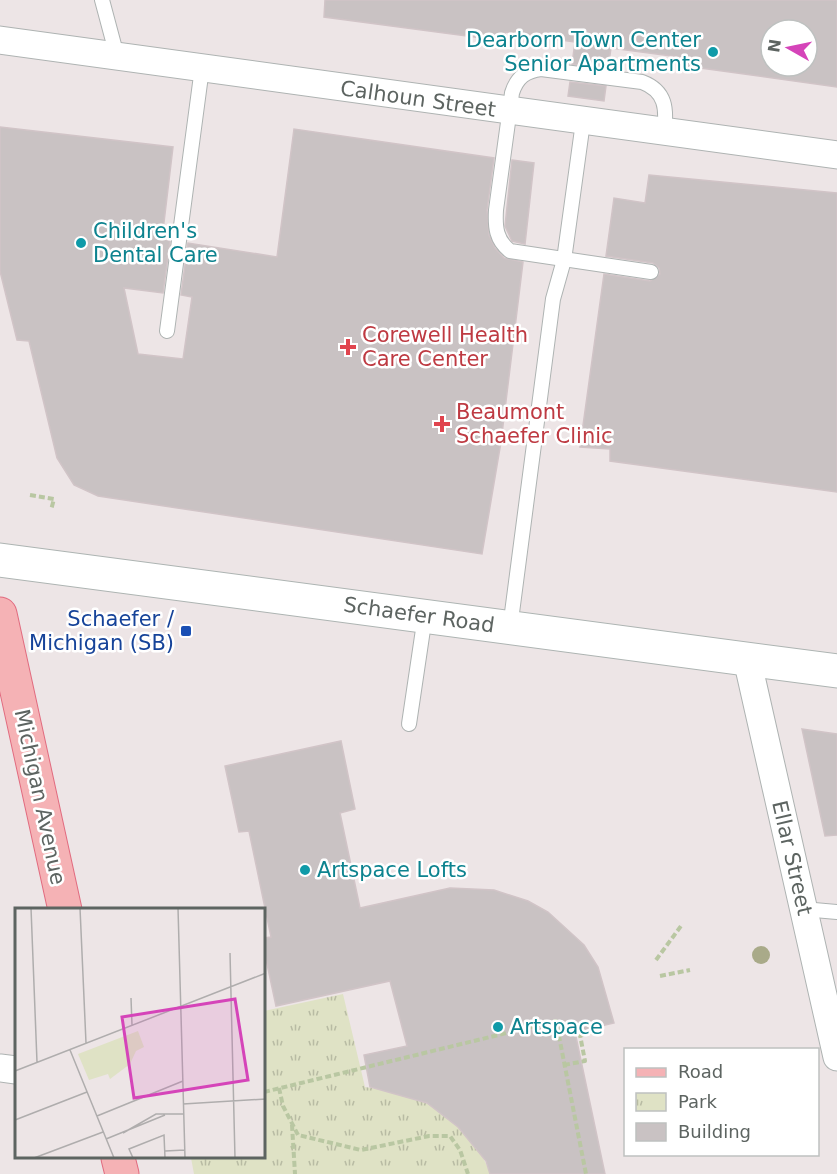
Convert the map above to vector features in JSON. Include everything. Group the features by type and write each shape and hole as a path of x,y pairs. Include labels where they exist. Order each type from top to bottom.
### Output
{"main road":[{"name":"Schaefer Road","path":"0,560 837,671"},
{"name":"Michigan Avenue","path":"0,614 65,908"},
{"path":"118,1159 122,1174"}],"street":[{"name":"Calhoun Street","path":"0,40 583,122 837,155"},
{"name":"Ellar Street","path":"747,659 803,909 831,999 837,1057"},
{"path":"0,1068 15,1070"}],"lane":[{"path":"102,0 117,56"},
{"path":"167,331 202,68"},
{"path":"651,272 510,251 501,244 495,228 496,210 508,111 515,83 531,70 541,69 642,82 655,87 665,106 664,132"},
{"path":"510,628 553,299 564,260 583,122"},
{"path":"409,724 425,616"},
{"path":"803,909 837,912"}],"path":[{"path":"30,495 54,499 51,510"},
{"path":"656,960 681,926"},
{"path":"660,976 690,970"},
{"path":"266,1091 555,1021 586,1174"},
{"path":"564,1065 585,1061 580,1035 602,1030"},
{"path":"279,1088 283,1107 298,1135 361,1150 429,1136 450,1136 460,1150 466,1174"},
{"path":"292,1124 295,1174"}],"green space":[{"path":"343,994 365,1087 415,1098 438,1110 465,1134 480,1153 490,1174 194,1174 191,1159 266,1159 266,1011"}],"building":[{"name":"Dearborn Town Center Senior Apartments","path":"325,0 837,0 837,87 772,78 819,78 819,18 759,18 759,76 679,65 679,57 611,48 608,69 572,64 575,42 505,32 504,41 324,17"},
{"path":"570,82 606,86 604,101 568,96"},
{"name":"Corewell Health Care Center","path":"0,127 173,147 162,239 170,241 163,293 124,288 138,354 183,359 192,297 181,295 188,243 277,257 294,129 494,158 487,210 489,235 495,248 504,258 523,262 501,442 482,554 98,496 74,485 57,458 29,341 17,340 0,271"},
{"path":"512,160 534,163 525,244 512,241 505,226"},
{"path":"649,175 837,193 837,492 610,461 610,449 580,447 604,274 650,281 660,274 659,268 653,263 606,256 614,198 645,203"},
{"path":"802,729 837,734 837,835 825,836"},
{"name":"Artspace","path":"341,741 355,809 340,813 360,908 450,888 494,890 528,901 548,912 584,945 598,967 614,1023 575,1032 605,1174 490,1174 486,1161 458,1127 427,1103 370,1087 364,1055 407,1046 390,981 276,1006 266,959 266,938 271,937 266,908 249,831 239,832 225,766"}],"place":[{"name":"Dearborn Town Center Senior Apartments","path":"713,52"},
{"name":"Children's Dental Care","path":"81,243"},
{"name":"Corewell Health Care Center","path":"348,347"},
{"name":"Beaumont Schaefer Clinic","path":"442,424"},
{"name":"Schaefer / Michigan (SB)","path":"186,631"},
{"name":"Artspace Lofts","path":"305,870"},
{"name":"Artspace","path":"498,1027"}]}
